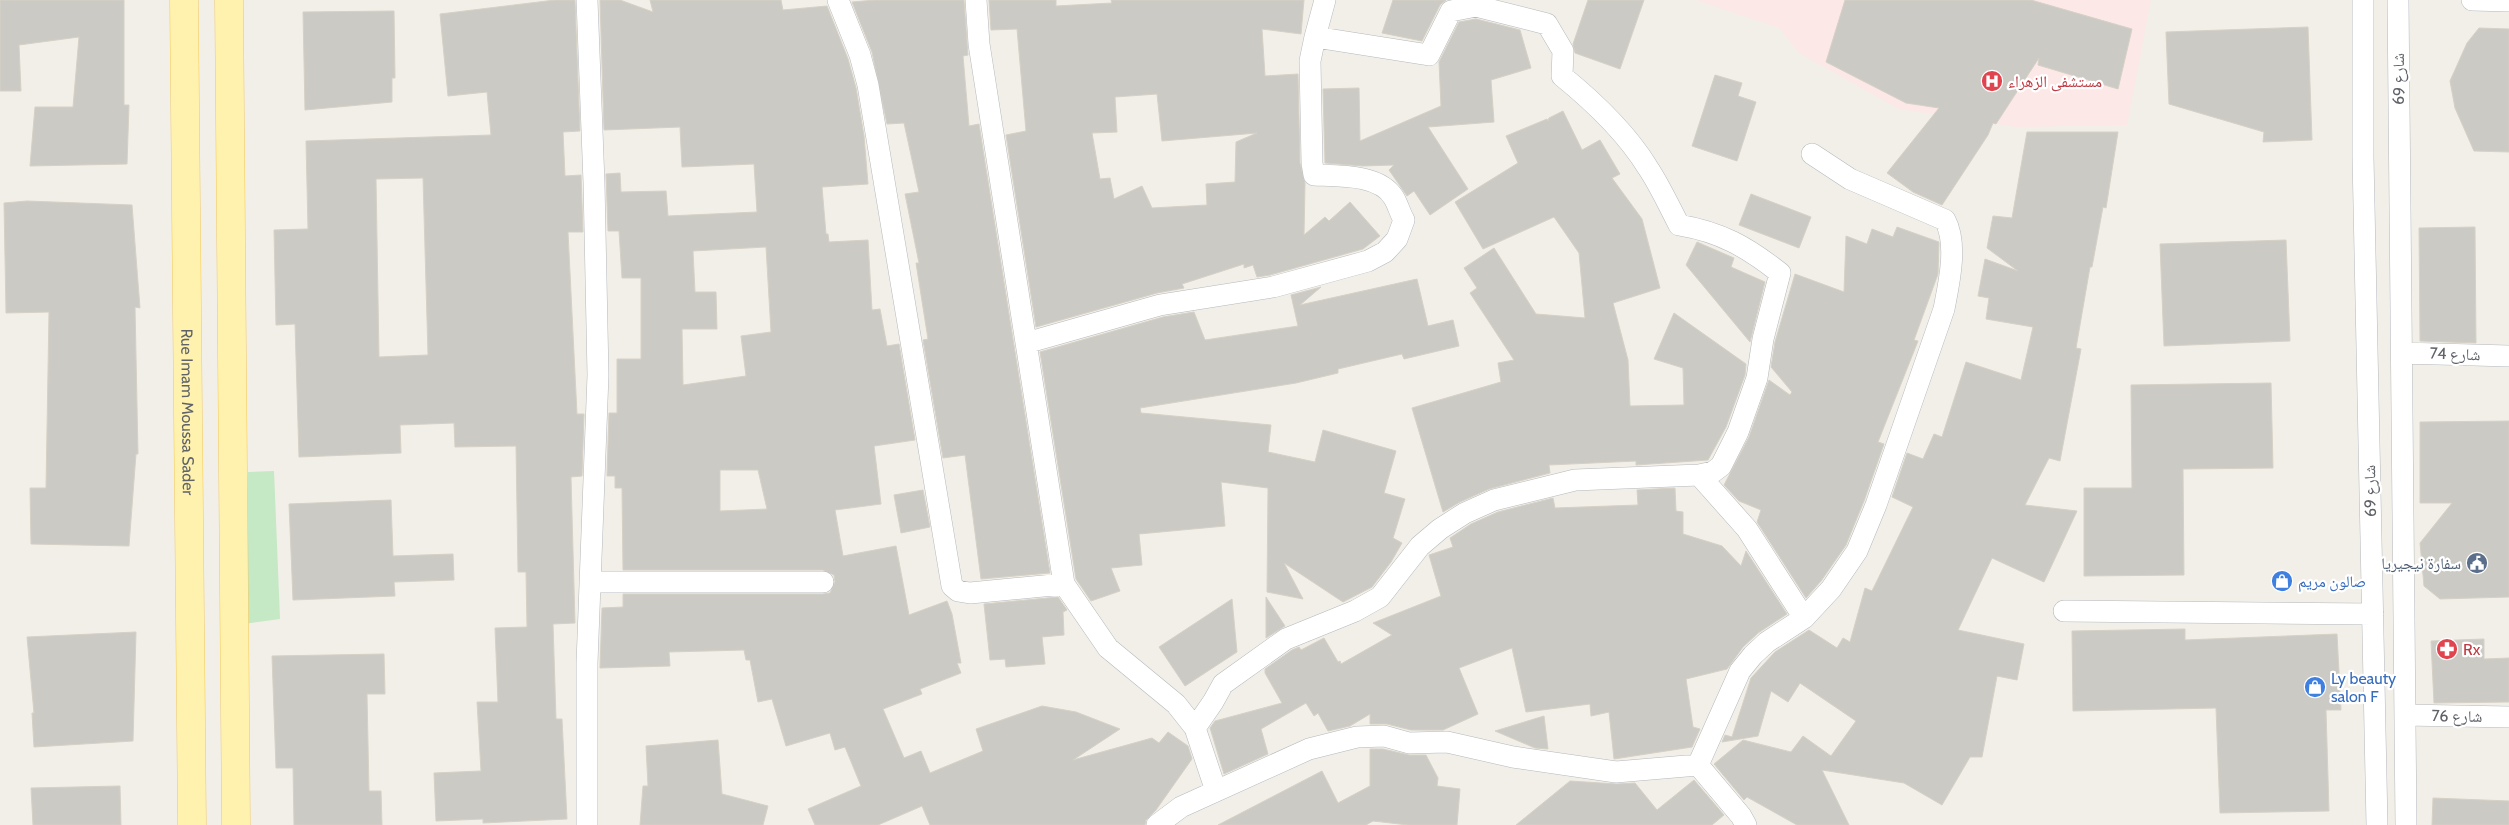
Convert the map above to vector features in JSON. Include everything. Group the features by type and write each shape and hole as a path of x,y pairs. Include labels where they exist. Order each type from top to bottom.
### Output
{"main road":[{"name":"Rue Imam Moussa Sader","path":"184,0 192,825"},
{"path":"229,0 236,825"}],"street":[{"path":"587,0 594,183 598,375 587,663 587,825"},
{"path":"838,0 860,55 868,85 952,586 958,591 970,593 1064,584"},
{"path":"976,0 979,44 1064,584 1108,648 1176,704 1195,728 1216,791"},
{"path":"1026,343 1160,305 1272,287 1368,261 1384,252 1397,240 1404,220 1394,198 1382,184 1342,176 1314,174 1312,163 1310,61 1325,0"},
{"name":"شارع 69","path":"2363,0 2363,157 2377,825"},
{"name":"شارع 69","path":"2398,0 2398,158 2402,352 2406,825"},
{"path":"2472,0 2509,1"},
{"path":"1195,728 1213,702 1222,684 1286,639 1355,611 1380,597 1420,546 1440,529 1465,513 1494,500 1575,480 1699,475 1713,472 1722,466 1738,432 1757,378 1763,339 1780,273 1751,250 1706,230 1679,225 1648,167 1626,138 1590,98 1562,76 1563,51 1546,24 1476,6 1451,11 1429,55 1315,37"},
{"path":"1698,765 1740,672 1753,655 1767,642 1804,618 1831,589 1857,551 1876,505 1944,309 1951,252 1950,229 1945,220 1850,179 1812,154"},
{"path":"2363,157 2398,158"},
{"name":"شارع 74","path":"2402,352 2509,356"},
{"path":"1699,475 1747,529 1804,618"},
{"path":"2371,508 2403,509"},
{"path":"591,582 823,582"},
{"path":"2064,611 2373,614"},
{"name":"شارع 76","path":"2405,715 2509,717"},
{"path":"1157,825 1182,807 1309,749 1358,737 1384,736 1409,743 1447,742 1513,757 1616,772 1698,765"},
{"path":"1698,765 1741,816 1746,825"}],"shaded area":[{"name":"مستشفى الزهراء","path":"1696,0 2151,0 2127,125 2016,127 1899,109 1799,53 1779,28"}],"green space":[{"path":"274,471 280,619 244,624 248,472"}],"building":[{"path":"0,0 124,0 124,105 129,105 127,164 30,166 35,107 73,107 79,37 19,45 21,91 0,91"},
{"path":"555,0 575,0 580,131 563,132 565,176 581,175 583,232 568,232 577,414 584,414 582,476 571,477 575,623 553,624 556,719 562,719 567,819 483,823 483,819 436,821 434,773 481,771 477,702 498,702 495,628 527,627 526,572 518,572 516,446 455,447 454,423 400,425 401,453 299,457 295,324 276,325 274,230 308,229 306,141 491,135 487,92 448,96 440,14","holes":["423,178 428,355 379,357 376,179"]},
{"path":"600,0 620,0 653,12 650,0 781,0 783,10 827,6 848,59 856,88 864,136 868,184 822,187 826,234 828,234 829,242 868,240 872,310 880,309 887,346 899,344 915,440 874,446 881,504 835,510 843,556 896,546 909,615 947,601 952,614 961,663 957,663 961,673 920,689 922,694 883,709 904,758 921,751 930,773 983,751 976,729 1042,706 1076,712 1120,729 1073,760 1152,738 1159,743 1168,732 1188,746 1192,759 1156,810 1146,820 1145,825 930,825 922,806 878,825 815,825 808,809 861,786 845,747 835,750 830,733 786,746 772,699 758,702 750,660 746,660 744,650 669,652 670,666 600,668 602,608 623,607 623,594 823,594 830,593 835,582 834,575 823,570 623,570 622,488 615,488 615,476 607,476 609,413 617,413 617,359 641,359 641,278 622,278 619,231 608,231 606,174 620,173 621,192 666,191 668,216 757,212 754,164 682,167 680,127 604,130","holes":["766,247 771,332 741,336 746,376 683,385 682,329 717,329 716,292 695,292 693,251","720,470 758,470 767,509 720,511"]},
{"path":"875,0 964,0 968,55 963,56 969,126 979,124 1050,573 981,579 965,455 943,458 923,340 928,339 916,263 919,263 905,194 919,192 904,123 887,124 872,52 852,2"},
{"path":"989,0 1056,0 1056,6 1112,3 1111,0 1304,0 1301,34 1262,29 1265,76 1298,74 1300,163 1305,183 1304,235 1325,217 1329,221 1350,202 1380,236 1363,249 1270,275 1257,277 1253,265 1244,268 1244,264 1182,284 1184,288 1157,293 1036,327 1006,135 1026,131 1017,29 991,30","holes":["1157,94 1162,141 1257,133 1236,142 1235,182 1206,184 1207,205 1152,208 1142,186 1114,199 1110,178 1100,179 1092,133 1117,132 1115,97"]},
{"path":"1393,0 1446,0 1440,5 1422,41 1382,33"},
{"path":"1588,0 1644,0 1620,69 1575,53 1573,44"},
{"name":"مستشفى الزهراء","path":"1845,0 2031,0 2132,29 2118,89 2038,65 2039,58 1996,124 1993,123 1988,135 1942,205 1913,192 1887,173 1939,108 1906,103 1826,62"},
{"path":"394,11 395,78 392,78 392,102 305,110 303,12"},
{"path":"1476,19 1520,30 1531,68 1491,80 1494,122 1428,127 1468,189 1430,215 1414,191 1407,196 1389,170 1394,165 1363,166 1325,163 1323,89 1359,88 1360,141 1441,106 1439,62 1459,22"},
{"path":"2308,27 2312,140 2263,142 2264,132 2169,104 2166,32"},
{"path":"2479,28 2509,29 2509,152 2474,151 2455,108 2450,81 2467,43"},
{"path":"1715,75 1742,83 1738,96 1756,102 1737,161 1692,146"},
{"path":"1563,111 1582,150 1600,140 1620,174 1612,178 1642,219 1660,288 1613,303 1628,360 1630,406 1684,405 1683,368 1654,359 1674,313 1746,364 1745,375 1726,427 1708,460 1636,465 1636,461 1549,465 1550,473 1489,489 1443,512 1412,408 1501,382 1498,363 1514,360 1470,293 1477,288 1464,268 1494,248 1536,314 1585,318 1579,253 1554,217 1483,249 1455,202 1518,163 1506,136 1547,119 1548,121 1549,118"},
{"path":"2027,132 2118,132 2106,208 2103,207 2092,267 2090,267 2076,348 2081,349 2060,461 2049,458 2025,505 2077,511 2044,582 1992,558 1958,630 2024,644 2017,680 1997,676 1982,757 1970,757 1942,805 1904,783 1822,770 1849,825 1797,825 1747,797 1744,800 1714,764 1743,740 1791,752 1803,736 1831,756 1856,721 1800,683 1788,702 1771,691 1758,736 1722,742 1725,735 1732,737 1751,678 1775,652 1809,630 1837,648 1843,638 1850,642 1865,588 1872,591 1913,507 1892,497 1907,453 1923,459 1934,434 1942,437 1966,362 2021,380 2033,327 1986,319 1989,298 1978,296 1985,259 2018,271 1987,248 1993,216 2012,218"},
{"path":"1751,194 1811,217 1799,248 1739,225"},
{"path":"27,201 132,205 140,308 135,307 138,454 136,454 129,546 31,544 30,488 46,488 49,312 6,313 4,203"},
{"path":"1897,227 1939,242 1938,274 1914,340 1918,341 1878,442 1884,444 1864,501 1846,545 1821,581 1806,598 1757,522 1761,510 1739,501 1724,485 1749,437 1769,380 1790,395 1792,392 1771,367 1775,342 1795,274 1844,292 1846,236 1867,244 1872,229 1893,237"},
{"path":"2475,227 2476,343 2420,341 2419,228"},
{"path":"2286,240 2290,341 2164,346 2160,244"},
{"path":"1697,242 1734,258 1731,267 1765,282 1750,342 1686,265"},
{"path":"1417,279 1428,326 1453,320 1459,346 1404,359 1402,354 1338,369 1338,373 1296,383 1140,408 1141,413 1271,425 1268,452 1315,462 1323,430 1396,451 1384,493 1405,499 1393,538 1402,543 1391,562 1372,587 1343,602 1284,563 1303,599 1267,592 1268,488 1221,482 1225,526 1139,534 1142,565 1111,568 1120,591 1091,601 1076,579 1040,352 1163,317 1194,312 1205,340 1298,326 1291,295 1321,287 1300,305"},
{"path":"2271,383 2273,468 2183,469 2184,575 2084,576 2084,488 2132,488 2131,385"},
{"path":"2509,421 2509,597 2440,599 2424,586 2420,543 2452,503 2420,503 2420,422"},
{"path":"1675,488 1676,511 1683,512 1683,534 1722,546 1741,566 1746,551 1787,614 1758,633 1743,647 1727,669 1686,679 1693,727 1700,729 1692,747 1614,759 1609,712 1591,716 1590,704 1526,712 1512,648 1459,668 1478,714 1443,730 1411,730 1387,724 1370,724 1370,714 1350,726 1328,731 1318,713 1314,716 1306,703 1261,729 1268,754 1224,774 1210,728 1215,721 1282,703 1265,673 1265,669 1292,650 1299,647 1301,650 1324,638 1341,664 1392,635 1373,623 1441,596 1429,555 1453,547 1450,538 1471,524 1498,512 1553,498 1555,508 1638,505 1637,490"},
{"path":"923,490 930,527 901,533 894,495"},
{"path":"391,500 393,556 453,554 454,580 394,582 395,596 293,600 289,504"},
{"path":"1058,597 1067,610 1063,612 1064,635 1042,637 1045,664 1006,667 1005,659 990,660 984,604"},
{"path":"1266,597 1285,626 1266,638"},
{"path":"1232,599 1237,652 1185,686 1159,647"},
{"path":"2185,629 2185,640 2337,634 2341,710 2326,710 2329,811 2220,813 2216,708 2073,711 2072,631"},
{"path":"136,632 133,741 34,747 32,713 34,713 27,637"},
{"path":"2484,639 2484,659 2509,658 2509,702 2434,703 2431,641"},
{"path":"384,654 385,694 367,694 369,791 381,791 382,825 294,825 293,768 276,768 272,656"},
{"path":"1544,716 1548,749 1535,748 1495,731"},
{"path":"718,740 722,794 768,806 763,825 640,825 643,786 648,786 646,746"},
{"path":"1370,749 1383,749 1409,755 1426,755 1438,778 1437,786 1460,789 1457,825 1408,825 1373,821 1366,825 1218,825 1322,771 1338,803 1370,786"},
{"path":"1694,780 1724,815 1712,825 1516,825 1570,781 1617,784 1635,783 1657,810"},
{"path":"120,786 121,825 33,825 31,788"},
{"path":"2433,798 2509,801 2509,825 2432,825"}],"place":[{"name":"مستشفى الزهراء","path":"1992,81"},
{"name":"سفارة نيجيريا","path":"2477,563"},
{"name":"صالون مريم","path":"2282,581"},
{"name":"Rx","path":"2447,649"},
{"name":"Ly beauty salon F","path":"2315,687"}]}
